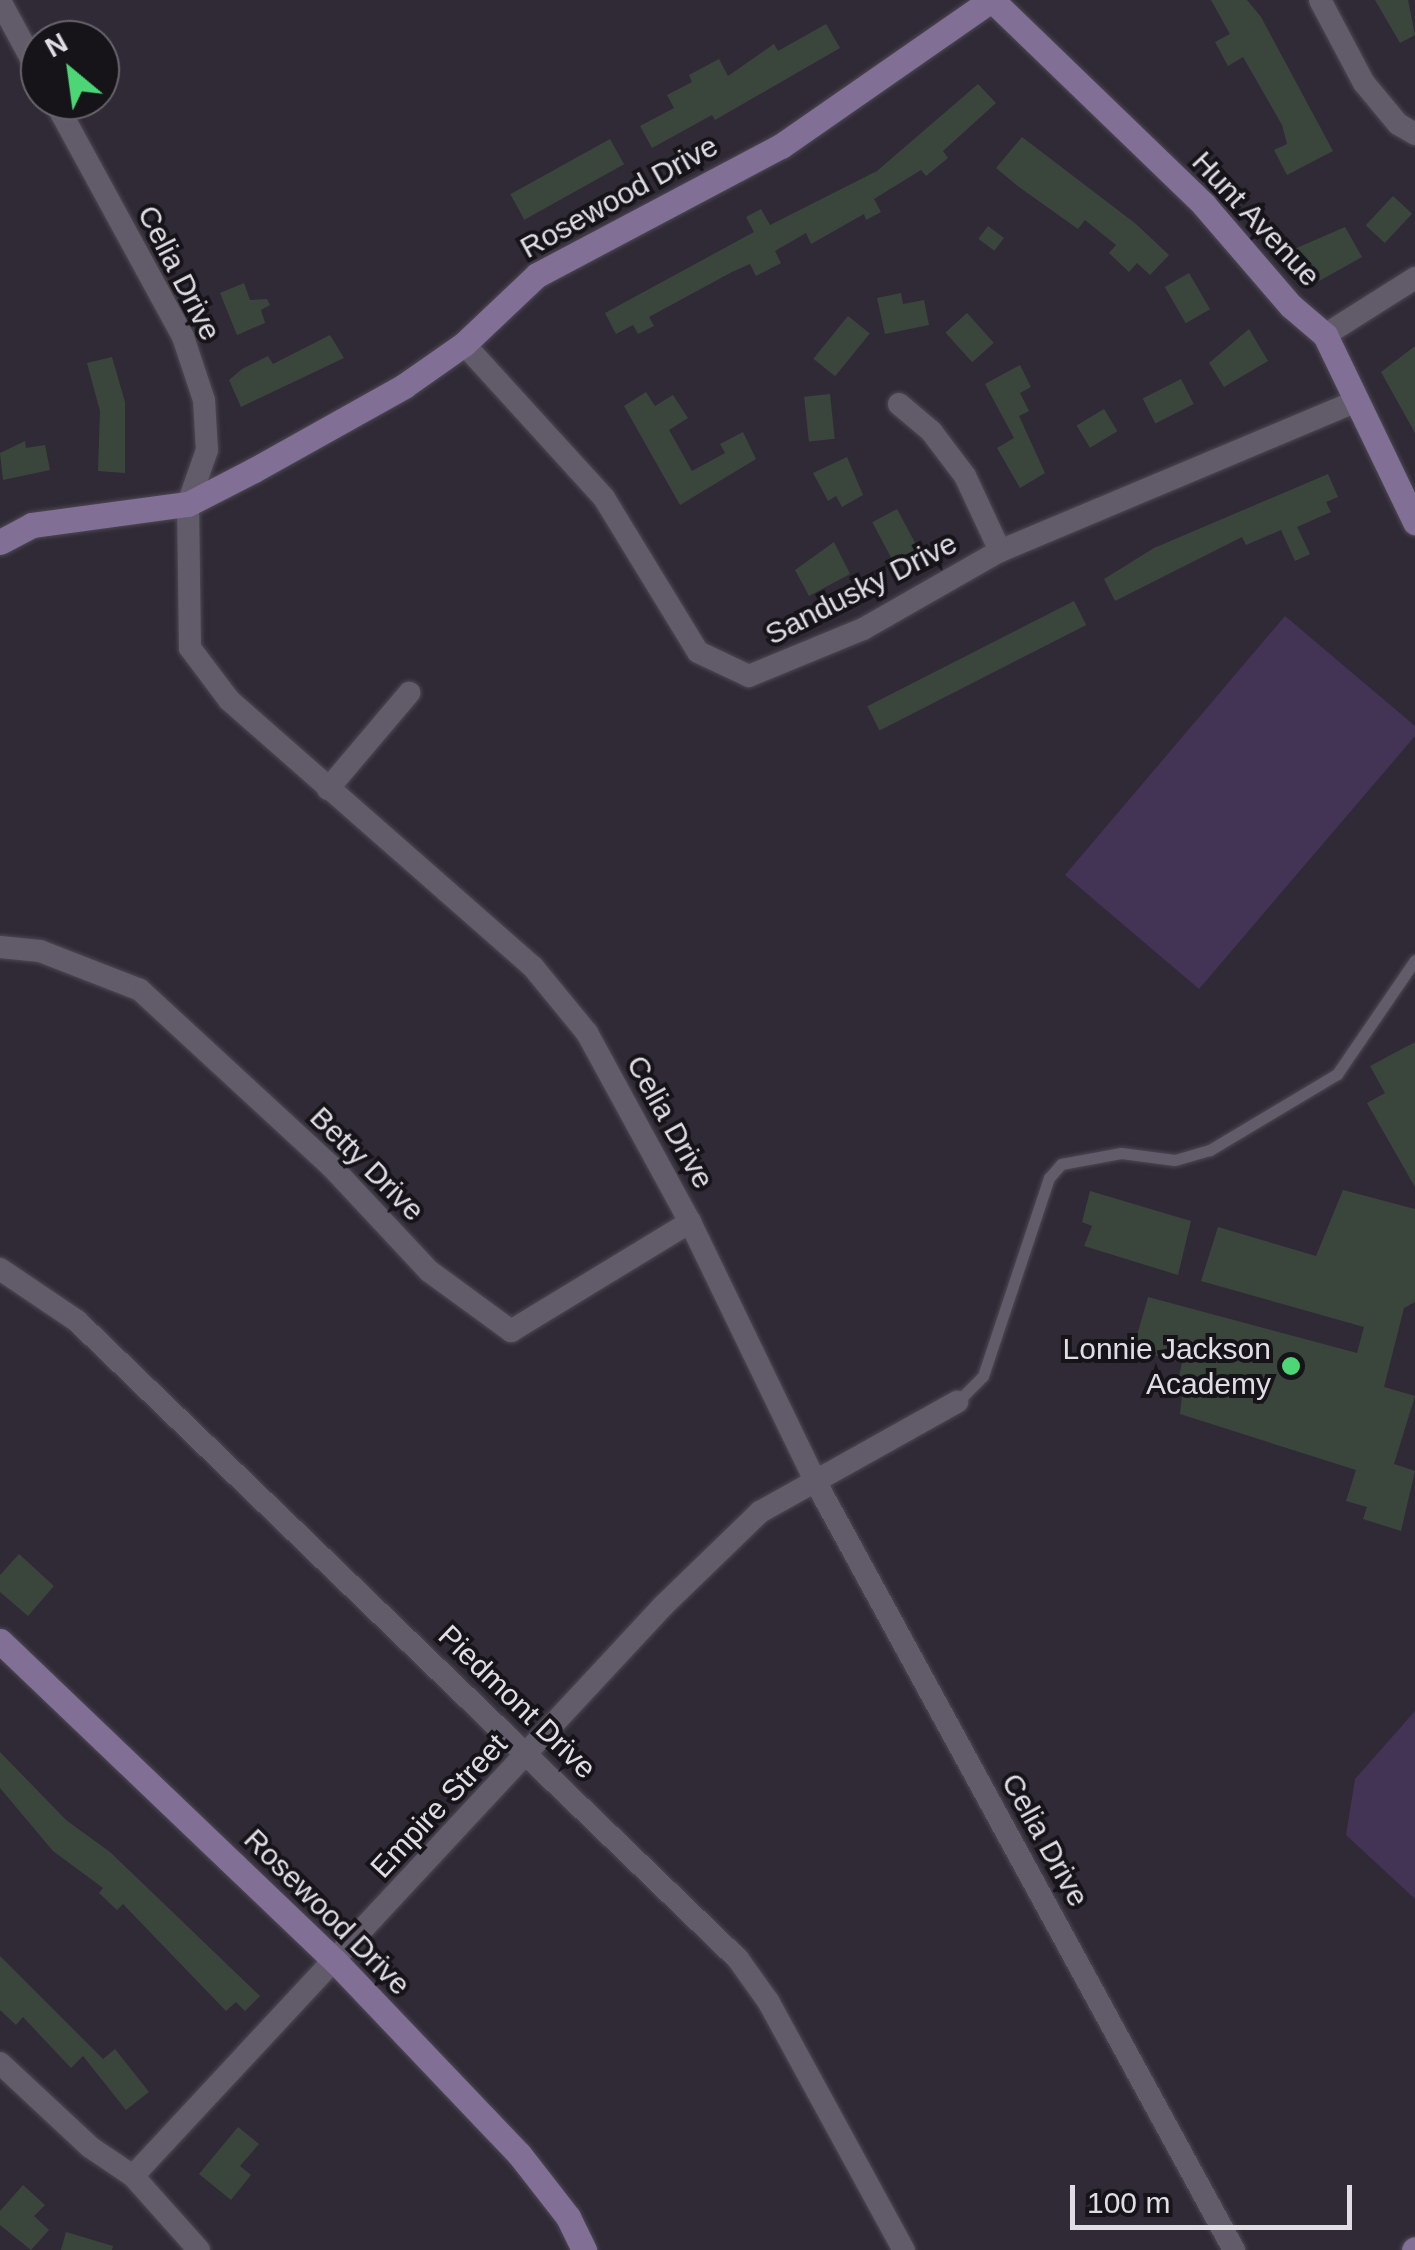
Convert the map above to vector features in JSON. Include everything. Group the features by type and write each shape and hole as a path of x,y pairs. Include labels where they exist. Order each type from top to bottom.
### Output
{"street":[{"name":"Hunt Avenue","path":"992,0 1204,205 1291,306 1324,335 1415,522"},
{"name":"Rosewood Drive","path":"0,542 32,525 188,504 404,386 464,344 538,275 781,146 992,0"},
{"path":"1320,0 1364,83 1398,124 1415,134"},
{"path":"0,2 20,38"},
{"name":"Celia Drive","path":"65,120 183,337 204,400 206,450 188,504 190,648 229,700 544,980 587,1033 690,1222 814,1479 1234,2250"},
{"path":"1324,335 1415,278"},
{"name":"Sandusky Drive","path":"464,344 604,498 698,652 749,676 864,629 1000,551 1354,402"},
{"path":"899,404 931,431 965,476 1000,551"},
{"path":"328,789 409,692"},
{"name":"Betty Drive","path":"0,947 40,951 140,990 331,1166 430,1271 511,1331 690,1222"},
{"name":"Piedmont Drive","path":"0,1269 91,1334 738,1959 768,2000 904,2250"},
{"name":"Empire Street","path":"133,2176 664,1605 760,1512 957,1402"},
{"name":"Rosewood Drive","path":"0,1641 336,1962 519,2154 568,2217 584,2250"},
{"path":"0,2064 90,2147 133,2176 199,2250"}],"lane":[{"path":"957,1402 984,1376 1048,1178 1060,1164 1121,1154 1175,1160 1210,1150 1337,1074 1415,960"}],"shaded area":[{"path":"1285,616 1415,726 1415,736 1199,989 1065,875"},
{"path":"1415,1711 1415,1899 1346,1835 1355,1779"}],"building":[{"path":"1211,0 1247,0 1261,17 1333,151 1287,175 1274,150 1287,144 1282,125 1243,57 1228,66 1215,42 1230,34"},
{"path":"1375,0 1408,0 1415,35 1400,43"},
{"path":"826,24 840,48 715,120 712,115 652,148 640,126 674,108 667,95 692,82 689,75 719,59 728,76 774,44 778,51"},
{"path":"978,84 996,103 943,151 948,158 926,176 921,170 874,199 881,212 866,220 864,214 811,244 806,233 775,251 781,263 756,276 750,264 649,317 654,326 638,334 633,325 616,334 605,313 754,232 746,217 761,209 770,225 877,171"},
{"path":"1022,137 1136,224 1169,255 1150,275 1137,263 1129,272 1109,253 1116,245 1085,220 1078,229 1019,187 996,168"},
{"path":"610,139 624,164 524,220 510,194"},
{"path":"1393,196 1412,214 1385,243 1366,225"},
{"path":"988,226 1004,238 994,251 978,239"},
{"path":"1345,227 1362,257 1312,285 1292,250"},
{"path":"1189,273 1210,309 1186,323 1165,287"},
{"path":"244,283 250,300 267,299 270,305 261,310 265,323 237,335 220,293"},
{"path":"901,293 903,304 924,300 929,325 885,334 877,298"},
{"path":"967,313 994,343 972,362 945,332"},
{"path":"848,316 870,334 835,376 813,359"},
{"path":"1249,329 1268,361 1224,387 1209,363"},
{"path":"330,335 344,358 241,407 229,380 242,369 268,356 273,364"},
{"path":"1415,346 1415,433 1381,372"},
{"path":"112,357 125,402 125,473 98,471 100,411 87,363"},
{"path":"1020,365 1031,387 1020,393 1029,411 1019,416 1045,473 1020,488 997,448 1014,438 985,384"},
{"path":"1181,379 1194,404 1155,423 1143,399"},
{"path":"646,392 655,406 673,395 688,418 669,430 692,471 725,453 720,444 743,432 756,459 680,505 624,406"},
{"path":"830,394 835,439 809,441 804,397"},
{"path":"1104,409 1117,431 1090,448 1077,425"},
{"path":"25,441 26,448 45,445 50,470 3,480 0,453"},
{"path":"847,457 863,495 842,507 836,496 828,501 813,473"},
{"path":"1328,474 1338,497 1326,502 1331,512 1297,527 1310,554 1295,561 1281,530 1246,545 1242,537 1115,601 1104,579 1154,548"},
{"path":"897,509 918,549 893,562 872,522"},
{"path":"834,542 850,574 809,596 795,570"},
{"path":"1074,601 1086,625 880,730 867,706"},
{"path":"1415,1042 1415,1187 1367,1103 1385,1093 1370,1066"},
{"name":"Lonnie Jackson Academy","path":"1343,1190 1415,1209 1415,1302 1404,1308 1384,1387 1415,1396 1394,1464 1415,1471 1401,1531 1363,1519 1367,1507 1346,1501 1356,1470 1180,1414 1182,1396 1175,1394 1182,1363 1133,1349 1148,1297 1357,1353 1364,1327 1201,1281 1218,1227 1316,1256"},
{"path":"1090,1191 1191,1221 1178,1275 1084,1246 1092,1226 1082,1222"},
{"path":"19,1554 54,1586 28,1616 0,1592 0,1575"},
{"path":"0,1752 66,1820 110,1852 260,1996 245,2011 236,2002 226,2011 123,1904 117,1910 99,1893 103,1888 53,1851 0,1788"},
{"path":"0,1956 103,2059 115,2049 149,2092 126,2110 83,2056 71,2068 23,2017 16,2025 0,2010"},
{"path":"238,2127 259,2144 240,2166 251,2175 231,2200 199,2174"},
{"path":"23,2185 45,2205 34,2216 49,2230 31,2250 0,2225 0,2211"},
{"path":"66,2232 113,2246 112,2250 61,2250"}],"place":[{"name":"Lonnie Jackson Academy","path":"1291,1366"}]}
